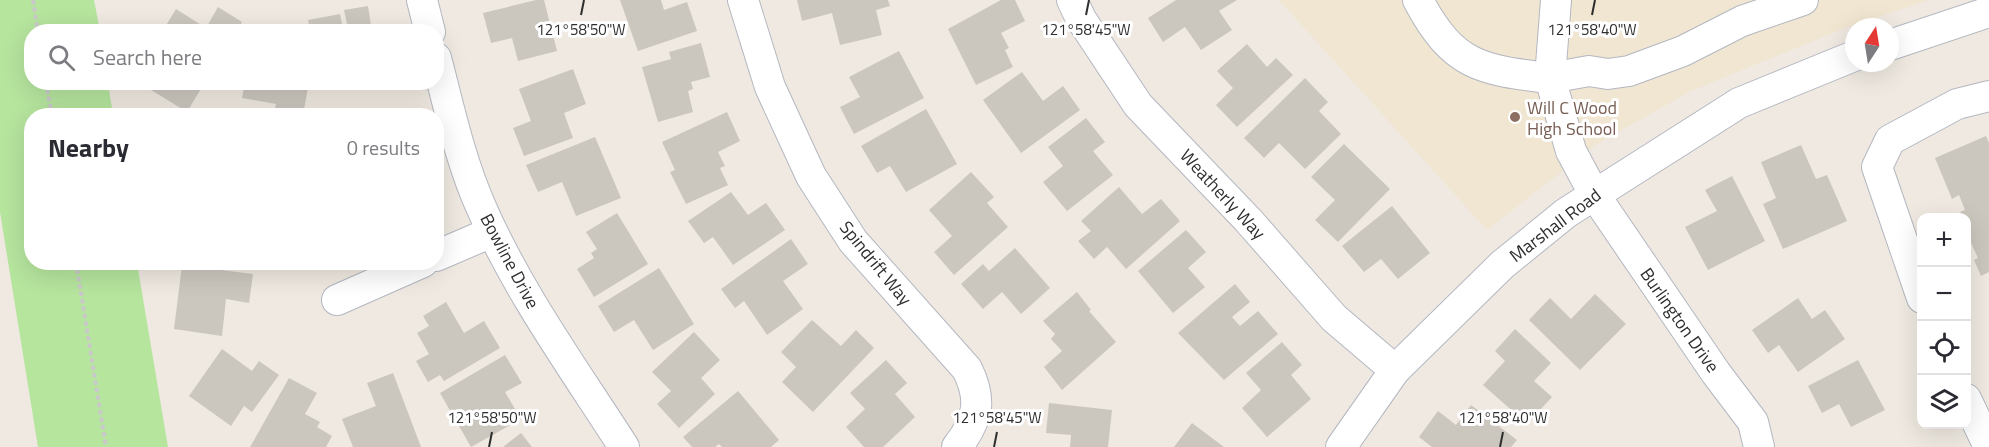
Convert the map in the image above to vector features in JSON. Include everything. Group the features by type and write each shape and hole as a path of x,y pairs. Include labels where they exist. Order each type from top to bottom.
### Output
{"street":[{"path":"422,0 428,24"},
{"name":"Spindrift Way","path":"743,0 770,87 811,176 853,241 966,369 976,388 979,404 957,447"},
{"name":"Weatherly Way","path":"1072,0 1081,18 1138,105 1248,219 1334,318 1395,370"},
{"path":"1418,0 1433,28 1457,53 1495,70 1550,78 1589,71 1608,74 1629,71 1683,51 1742,21 1803,0"},
{"path":"1550,78 1556,0"},
{"path":"1899,42 1989,12"},
{"name":"Marshall Road","path":"1341,447 1395,370 1502,265 1566,213 1739,103 1845,60"},
{"name":"Burlington Drive","path":"1550,78 1571,151 1594,194 1716,373 1753,422 1759,447"},
{"name":"Bowline Drive","path":"444,88 480,204 492,232 519,283 624,447"},
{"path":"1917,283 1877,167 1890,140 1957,104 1989,96"},
{"path":"444,253 492,232"},
{"path":"337,300 405,270"},
{"path":"1971,409 1989,447"}],"path":[{"path":"33,0 37,24"},
{"path":"47,90 50,108"},
{"path":"77,270 106,447"}],"shaded area":[{"name":"Will C Wood High School","path":"1279,0 1929,0 1875,18 1845,18 1845,28 1691,91 1597,144 1487,230"}],"green space":[{"path":"0,0 94,0 99,24 24,24 24,90 109,90 112,108 24,108 24,270 138,270 168,447 38,447 0,212"}],"building":[{"path":"544,0 557,51 518,61 512,38 491,43 483,13"},
{"path":"620,0 661,0 664,10 687,2 697,31 638,51"},
{"path":"797,0 888,0 890,6 876,10 882,35 840,45 832,13 802,21"},
{"path":"1001,0 1015,0 1025,21 1001,33 1009,48 1005,50 1013,67 976,85 948,29"},
{"path":"1176,0 1237,0 1219,11 1232,30 1201,50 1185,27 1163,42 1148,18"},
{"path":"368,6 371,24 347,24 344,10"},
{"path":"218,7 242,22 241,24 208,24"},
{"path":"176,9 200,24 167,24"},
{"path":"340,14 342,24 309,24 308,20"},
{"path":"701,43 710,77 691,82 693,89 688,91 693,112 658,122 642,67 671,59 669,52"},
{"path":"1247,44 1267,67 1276,58 1293,75 1237,127 1216,105 1233,88 1217,71"},
{"path":"899,51 924,98 854,134 840,107 860,97 849,77"},
{"path":"573,69 586,104 564,113 573,138 524,156 513,128 531,121 519,89"},
{"path":"1022,72 1043,101 1063,86 1080,110 1021,153 983,100"},
{"path":"1305,78 1328,102 1319,111 1341,134 1305,169 1279,143 1264,158 1244,138"},
{"path":"151,90 200,90 189,108 180,108"},
{"path":"244,90 308,90 304,108 275,108 276,104 242,98"},
{"path":"926,109 957,164 906,192 890,166 877,173 861,146"},
{"path":"727,112 740,141 718,152 725,166 720,168 728,185 686,204 670,172 675,170 662,142"},
{"path":"1086,118 1105,142 1093,151 1113,175 1067,211 1043,182 1063,166 1048,147"},
{"path":"1986,136 1989,143 1989,272 1981,276 1974,260 1978,258 1971,243 1971,213 1960,213 1965,210 1959,195 1952,199 1935,158"},
{"path":"595,137 621,198 576,216 562,182 538,192 526,165"},
{"path":"1344,144 1390,189 1338,242 1315,220 1335,200 1311,177"},
{"path":"1801,145 1816,179 1827,175 1847,221 1783,249 1763,204 1776,198 1761,162"},
{"path":"971,172 994,197 987,203 1008,227 954,275 934,252 952,236 929,210"},
{"path":"1732,176 1765,241 1708,270 1685,227 1717,211 1705,190"},
{"path":"1119,187 1142,214 1161,199 1180,221 1126,269 1107,247 1094,259 1078,241 1091,231 1081,221"},
{"path":"731,192 748,215 766,203 785,230 733,265 713,237 704,243 688,221"},
{"path":"1392,206 1430,253 1398,279 1381,259 1364,272 1342,246"},
{"path":"617,213 648,264 594,297 577,269 594,258 591,253 597,249 586,232"},
{"path":"1186,230 1206,252 1188,268 1205,287 1173,313 1138,271"},
{"path":"791,239 808,264 783,281 803,309 767,335 744,301 735,308 721,289"},
{"path":"1015,248 1050,288 1021,314 1002,292 983,309 961,284 983,264 989,271"},
{"path":"659,268 694,324 653,350 634,320 614,332 598,306"},
{"path":"181,270 221,270 253,274 249,303 226,299 222,336 174,329"},
{"path":"1235,284 1250,302 1232,317 1240,326 1258,311 1278,334 1224,380 1178,333"},
{"path":"1077,292 1091,310 1089,311 1116,342 1062,390 1044,367 1062,351 1051,339 1055,334 1043,321"},
{"path":"1595,294 1626,324 1580,370 1529,320 1550,298 1571,319"},
{"path":"1798,298 1812,319 1825,310 1845,339 1798,372 1779,345 1768,353 1752,330"},
{"path":"446,302 464,333 484,321 500,348 444,381 440,375 428,382 416,361 429,354 417,333 429,326 423,316"},
{"path":"812,320 841,346 856,330 874,348 813,412 782,382 796,367 781,352"},
{"path":"1515,329 1551,363 1534,381 1552,397 1527,424 1483,385 1505,361 1495,351"},
{"path":"694,332 720,360 701,378 715,394 679,428 657,404 671,391 652,372"},
{"path":"1282,342 1302,365 1291,375 1311,399 1267,437 1242,408 1261,390 1246,373"},
{"path":"222,349 252,371 259,361 279,375 252,412 244,406 231,426 189,396"},
{"path":"505,355 522,383 505,392 521,419 471,447 440,393"},
{"path":"886,360 907,383 895,394 915,417 883,447 864,447 846,427 865,409 850,393"},
{"path":"1858,360 1885,410 1851,427 1839,404 1822,413 1808,386"},
{"path":"393,373 421,447 353,447 342,419 376,406 367,383"},
{"path":"289,378 317,393 305,414 320,422 317,427 332,436 326,447 250,447"},
{"path":"738,391 779,440 771,447 722,447 719,444 715,447 692,447 683,437"},
{"path":"1049,403 1112,410 1108,447 1070,447 1071,435 1046,433"},
{"path":"1471,405 1517,440 1511,447 1432,447 1419,437 1438,411 1456,425"},
{"path":"1192,423 1224,447 1174,447"},
{"path":"521,433 532,447 503,447"}],"place":[{"name":"Will C Wood High School","path":"1515,117"}]}
